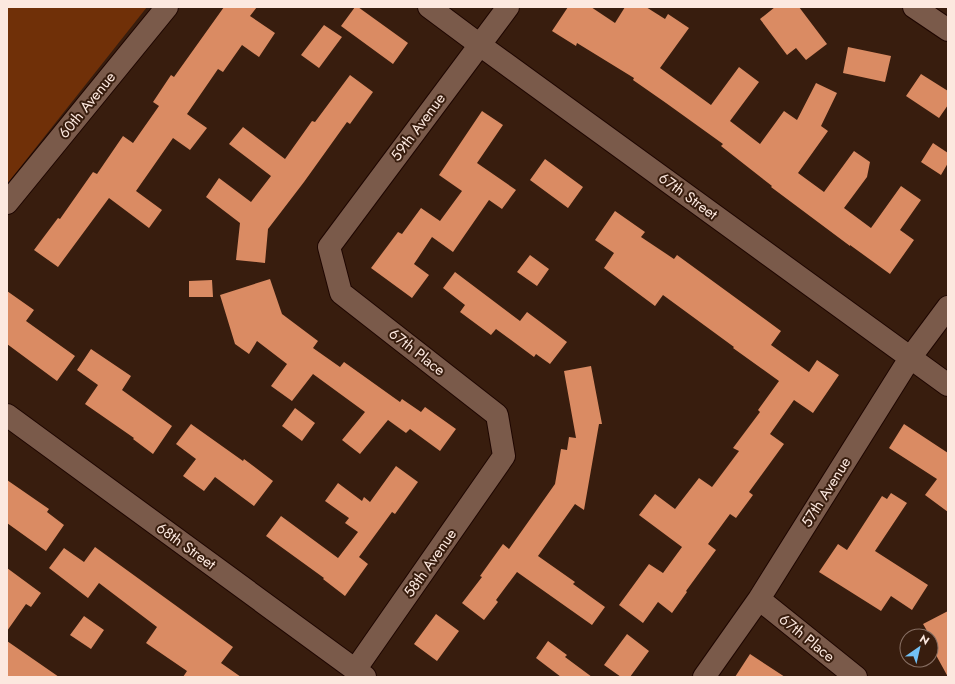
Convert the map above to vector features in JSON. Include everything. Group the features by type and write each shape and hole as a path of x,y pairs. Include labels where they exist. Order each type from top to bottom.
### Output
{"street":[{"name":"60th Avenue","path":"7,203 167,7"},
{"name":"67th Street","path":"429,7 910,358 948,384"},
{"name":"59th Avenue","path":"328,247 508,7"},
{"path":"914,7 948,30"},
{"name":"67th Place","path":"328,247 341,293 497,414 504,456"},
{"name":"57th Avenue","path":"704,677 759,599 910,358 948,307"},
{"name":"68th Street","path":"7,415 360,674"},
{"name":"58th Avenue","path":"360,674 504,456"},
{"name":"67th Place","path":"759,599 856,677"}],"shaded area":[{"path":"7,7 147,7 7,184"}],"building":[{"path":"224,7 257,7 250,16 275,33 259,57 242,45 223,72 218,69 187,114 207,128 190,150 173,138 136,191 162,210 149,228 109,198 58,267 34,250 58,218 60,219 93,172 97,174 123,136 133,143 159,106 153,102 171,75 174,77"},
{"path":"355,7 358,7 408,43 393,64 341,26"},
{"path":"568,7 591,7 615,23 625,7 646,7 665,19 668,14 689,28 660,68 711,105 739,67 759,82 730,121 760,144 784,111 797,120 816,83 837,93 821,126 828,131 798,173 824,192 854,151 870,162 867,177 844,208 871,228 901,186 921,200 900,230 914,240 890,274 771,187 772,186 721,146 723,144 633,80 634,78 577,43 576,46 552,31"},
{"path":"775,7 799,7 827,44 806,60 796,48 787,55 760,19"},
{"path":"324,25 342,37 319,68 301,55"},
{"path":"848,47 891,56 885,82 843,73"},
{"path":"921,74 948,91 948,105 939,118 906,96"},
{"path":"350,75 373,92 350,124 347,122 268,229 265,263 236,260 240,223 206,197 219,178 251,202 271,176 229,144 243,127 285,159 312,121 315,122"},
{"path":"482,111 503,125 477,163 516,190 502,209 489,200 453,252 432,237 414,264 429,275 412,298 371,268 398,232 402,234 421,208 440,221 462,191 439,175"},
{"path":"933,143 948,153 948,163 941,175 921,162"},
{"path":"545,159 583,187 568,208 530,180"},
{"path":"615,211 645,232 641,237 674,259 677,255 781,331 771,345 809,372 817,360 839,375 813,413 794,400 770,434 784,444 749,492 753,495 736,518 730,514 708,544 716,550 672,613 658,602 643,623 619,605 649,564 663,573 682,547 639,515 655,494 675,509 699,478 712,487 739,451 733,448 760,412 758,410 779,381 663,295 655,306 604,268 614,253 595,240"},
{"path":"530,255 549,269 537,286 517,272"},
{"path":"455,272 520,321 527,312 567,342 550,364 536,354 534,357 496,329 491,335 460,312 465,305 443,288"},
{"path":"270,279 282,314 318,341 313,348 340,367 344,362 400,402 402,399 421,412 425,407 456,429 440,451 410,429 406,433 388,420 360,454 342,440 365,412 313,374 292,401 271,386 287,364 257,341 249,354 235,344 220,295"},
{"path":"212,280 213,297 189,297 189,281"},
{"path":"7,291 34,310 26,321 75,356 57,381 7,344"},
{"path":"91,349 131,376 122,390 172,426 153,454 133,439 134,438 85,404 98,385 77,370"},
{"path":"591,366 602,424 599,424 584,510 575,504 538,556 575,582 573,584 605,607 592,625 517,572 496,600 498,602 484,620 462,603 482,577 480,576 503,544 509,549 555,484 561,449 567,450 569,437 576,438 564,371"},
{"path":"295,408 315,423 302,441 282,426"},
{"path":"191,424 243,461 244,459 273,481 254,506 215,477 204,491 183,476 196,459 176,444"},
{"path":"904,424 948,453 948,512 925,495 937,479 889,448"},
{"path":"396,466 418,482 395,514 392,512 359,557 368,564 345,596 323,579 324,578 266,536 281,516 338,558 358,532 345,523 349,518 325,501 338,483 362,501 364,497 370,502"},
{"path":"7,480 49,509 47,512 64,525 46,551 7,523"},
{"path":"891,493 907,503 875,551 928,585 912,610 891,596 881,611 819,572 838,544 847,550 882,496 887,499"},
{"path":"95,547 233,647 221,663 241,677 183,677 187,671 146,643 157,627 99,583 88,598 49,568 64,548 84,562"},
{"path":"7,568 41,593 31,607 26,604 7,631"},
{"path":"948,611 948,677 939,661 939,628 925,628 923,624"},
{"path":"436,614 459,631 437,661 414,644"},
{"path":"84,616 104,630 91,649 70,635"},
{"path":"627,634 649,651 630,677 621,677 604,665"},
{"path":"7,641 59,677 7,677"},
{"path":"548,641 567,655 565,657 592,677 561,677 536,658"},
{"path":"750,654 785,677 735,677"}]}
